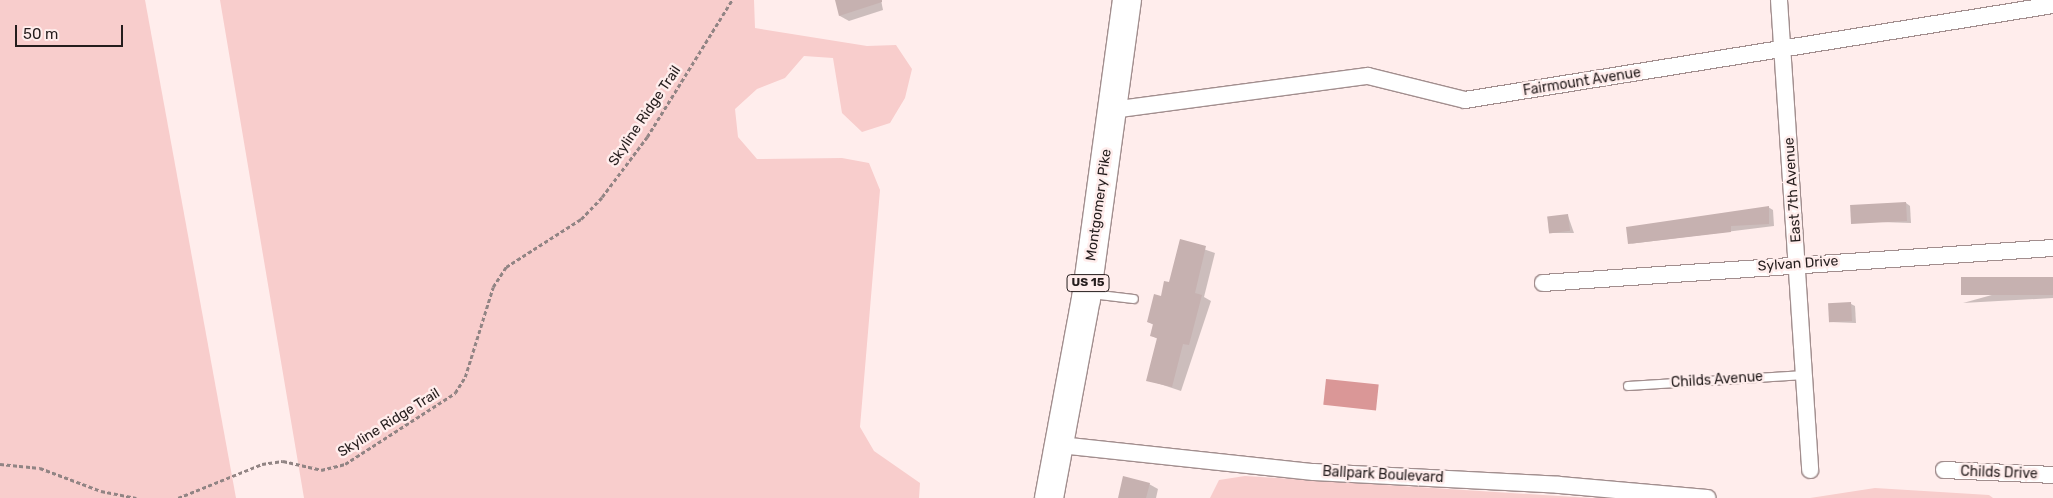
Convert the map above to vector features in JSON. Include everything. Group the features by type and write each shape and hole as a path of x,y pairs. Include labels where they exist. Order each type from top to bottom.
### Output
{"highway":[{"name":"Montgomery Pike","path":"1049,498 1086,294 1127,0"}],"street":[{"name":"East 7th Avenue","path":"1778,0 1798,264 1810,470"},
{"name":"Fairmount Avenue","path":"1112,110 1368,76 1465,100 1782,50 2053,4"},
{"name":"Sylvan Drive","path":"1543,283 2053,248"},
{"name":"Ballpark Boulevard","path":"1060,445 1314,472 1550,484 1707,498"},
{"name":"Childs Drive","path":"1944,470 2053,475"}],"lane":[{"path":"1086,294 1134,300"},
{"name":"Childs Avenue","path":"1628,386 1805,374"}],"path":[{"name":"Skyline Ridge Trail","path":"178,498 262,464 283,461 321,470 345,464 456,393 465,377 493,287 506,267 581,218 602,197 647,137 732,0"},
{"path":"0,464 40,468 101,491 136,498"}],"shaded area":[{"path":"0,0 145,0 236,498 0,498"},
{"path":"220,0 754,0 755,28 867,46 896,45 912,69 905,98 890,123 862,132 842,113 833,58 804,56 785,78 757,89 735,109 738,137 757,159 842,158 869,163 880,190 860,427 874,451 920,483 919,498 304,498"},
{"path":"1326,379 1379,385 1376,410 1323,405"},
{"path":"1245,476 1590,498 1210,498 1219,480"},
{"path":"1875,488 1989,495 1993,498 1810,498"}],"building":[{"path":"835,0 882,0 882,2 839,16"},
{"path":"1906,202 1907,221 1851,224 1850,205"},
{"path":"1769,206 1769,224 1731,226 1731,232 1628,244 1626,227"},
{"path":"1568,214 1570,231 1549,233 1547,217"},
{"path":"1180,239 1206,246 1195,293 1202,295 1189,345 1183,344 1172,387 1146,381 1157,338 1150,336 1153,324 1147,322 1154,294 1161,296 1164,281 1169,282"},
{"path":"1961,277 2053,277 2053,295 1961,295"},
{"path":"1851,302 1852,321 1829,322 1828,303"},
{"path":"1123,476 1150,483 1146,498 1118,498"}]}
